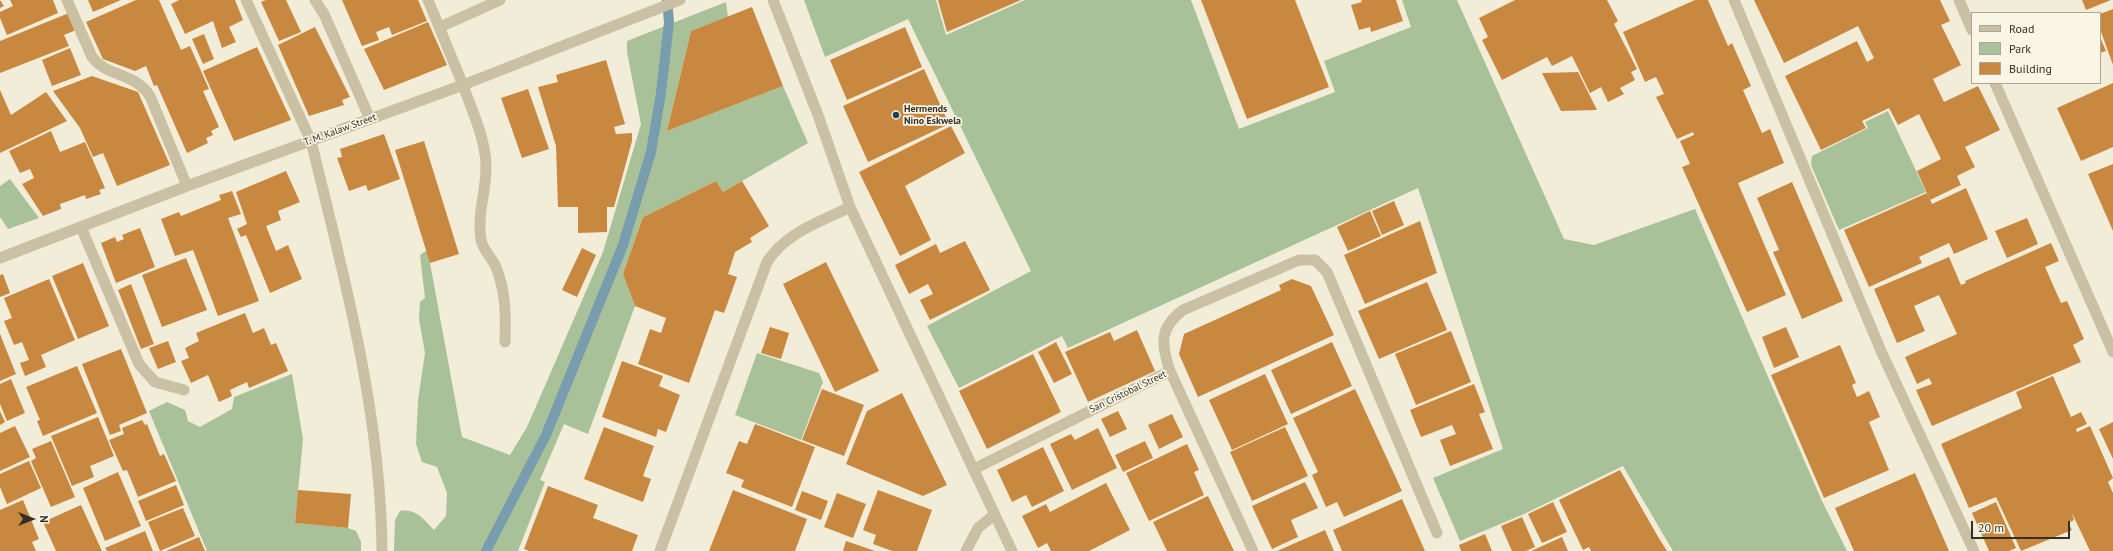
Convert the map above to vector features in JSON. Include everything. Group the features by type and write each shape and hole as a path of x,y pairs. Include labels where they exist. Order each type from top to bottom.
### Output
{"street":[{"path":"67,0 92,57 98,65 134,79 143,86 150,96 187,186"},
{"path":"246,0 311,141 342,269 368,388 382,526 382,551"},
{"path":"315,0 324,14 370,119"},
{"path":"428,0 463,85 483,142 486,167 479,218 482,243 495,265 504,288 506,316 505,342"},
{"path":"440,27 500,0"},
{"name":"T. M. Kalaw Street","path":"0,258 187,186 463,85 680,0"},
{"path":"773,0 818,115 850,207 1012,551"},
{"path":"1734,0 1881,350 1974,551"},
{"path":"1959,0 1971,28"},
{"path":"1995,84 2113,352"},
{"path":"660,551 767,262 774,251 783,242 850,207"},
{"path":"81,227 139,364 156,382 184,390"},
{"path":"1170,371 1164,353 1163,340 1166,328 1173,317 1183,310 1299,260 1315,260 1327,272 1437,532"},
{"name":"San Cristobal Street","path":"974,469 1170,371 1253,551"},
{"path":"966,551 978,528 994,515"}],"green space":[{"path":"804,0 936,0 946,35 1025,0 1191,0 1239,129 1335,92 1324,61 1411,27 1402,0 1457,0 1564,239 1594,245 1695,209 1822,501 1847,551 1673,551 1623,466 1524,514 1460,541 1433,478 1503,449 1418,188 1068,348 1062,336 959,388 927,326 1031,271 908,19 825,57"},
{"path":"726,2 728,17 691,31 667,131 783,86 808,143 723,192 716,181 643,217 623,274 635,306 588,434 564,424 540,480 545,482 518,551 394,551 395,520 400,511 411,511 419,515 434,530 446,516 447,493 437,467 422,462 416,444 418,400 425,353 419,319 420,302 425,298 420,255 427,250 462,437 510,455 527,427 603,252 641,124 627,52 627,41"},
{"path":"1888,111 1926,192 1839,230 1811,165 1812,156 1868,128 1865,122"},
{"path":"10,179 39,218 8,229 0,217 0,186"},
{"path":"757,353 819,373 823,382 801,440 735,415"},
{"path":"292,374 303,439 295,523 348,528 356,531 361,542 361,551 207,551 149,411 167,402 185,410 188,421 200,427 232,409 234,397"}],"building":[{"path":"0,0 4,6 0,8"},
{"path":"10,0 53,0 58,13 7,35 0,18 0,12 13,6"},
{"path":"88,0 121,0 93,12"},
{"path":"136,0 159,0 181,50 190,46 209,89 203,91 219,127 211,131 213,135 206,138 208,143 187,153 157,85 154,86 146,66 135,71 103,59 86,22"},
{"path":"179,0 235,0 243,20 229,27 236,42 222,48 213,21 185,34 171,4"},
{"path":"266,0 286,0 301,32 279,41 261,2"},
{"path":"342,0 418,0 427,21 392,35 389,27 376,32 379,40 362,46"},
{"path":"938,0 1021,0 947,32"},
{"path":"1201,0 1295,0 1329,87 1247,119"},
{"path":"1361,0 1396,0 1403,21 1371,32 1370,27 1359,30 1351,5 1362,2"},
{"path":"1515,0 1607,0 1618,21 1614,24 1637,69 1631,72 1635,80 1620,88 1624,94 1608,102 1601,87 1590,93 1572,56 1552,66 1547,57 1502,80 1482,40 1488,37 1479,18"},
{"path":"1695,0 1708,0 1728,46 1732,43 1751,86 1743,90 1762,133 1770,129 1784,163 1738,183 1786,295 1747,312 1682,167 1690,164 1680,141 1694,135 1693,132 1677,139 1656,97 1664,94 1656,77 1645,82 1623,32"},
{"path":"1754,0 1940,0 1950,21 1941,25 1961,65 1933,79 1944,102 1978,86 2000,130 1965,147 1975,167 1957,176 1961,185 1930,200 1917,171 1941,159 1919,114 1898,125 1889,108 1862,121 1866,128 1821,150 1785,76 1857,41 1867,62 1874,58 1858,26 1784,63"},
{"path":"2082,0 2111,0 2086,10"},
{"path":"752,7 783,86 667,131 691,31"},
{"path":"2113,9 2113,65 2101,32 2101,14"},
{"path":"69,13 76,30 64,35 69,46 0,73 0,41"},
{"path":"428,22 447,65 384,90 364,49"},
{"path":"315,27 350,97 342,100 344,105 309,116 278,45"},
{"path":"905,27 922,67 847,100 830,60"},
{"path":"204,34 214,59 203,64 192,39"},
{"path":"2101,39 2106,51 2101,53"},
{"path":"257,47 291,120 234,141 203,71"},
{"path":"70,48 81,75 52,86 42,60"},
{"path":"606,60 625,124 614,127 616,134 632,133 632,141 614,207 607,207 607,232 578,233 578,207 558,207 556,146 538,87 558,82 556,75"},
{"name":"Hermends Nino Eskwela","path":"924,69 949,124 868,162 843,106"},
{"path":"1578,72 1597,110 1561,111 1542,73"},
{"path":"92,76 138,92 170,165 117,186 103,153 93,157 80,128 53,91"},
{"path":"2113,83 2113,147 2081,161 2057,108"},
{"path":"528,89 549,149 522,158 501,98"},
{"path":"0,90 11,115 46,92 67,121 0,153"},
{"path":"951,126 965,153 905,186 931,240 900,256 859,172"},
{"path":"51,131 60,152 85,142 105,188 99,190 101,194 86,199 85,195 60,204 61,209 43,216 22,184 34,178 30,169 20,173 9,151"},
{"path":"384,134 400,179 368,191 366,185 349,191 337,158 342,157 340,149"},
{"path":"424,141 459,254 430,263 395,150"},
{"path":"2113,164 2113,231 2088,174"},
{"path":"286,171 300,202 278,211 281,220 266,226 276,251 288,245 302,279 270,293 246,235 241,237 237,229 247,224 236,192"},
{"path":"716,181 723,192 742,181 769,226 750,238 752,242 735,252 728,274 737,277 724,313 715,310 689,383 638,364 650,329 661,333 666,318 635,306 623,274 643,217"},
{"path":"1792,182 1843,301 1802,319 1773,252 1779,250 1757,198"},
{"path":"1966,188 1988,239 1954,254 1949,243 1919,257 1922,263 1869,287 1844,230 1927,193 1932,204"},
{"path":"232,191 241,214 228,218 259,301 218,316 193,250 175,256 161,219 179,212 181,216 221,200 219,195"},
{"path":"1394,201 1404,225 1382,235 1372,211"},
{"path":"1370,211 1381,236 1348,251 1337,227"},
{"path":"2027,218 2038,244 2007,258 1995,231"},
{"path":"1420,221 1437,273 1365,304 1344,255"},
{"path":"140,228 155,267 116,283 101,243 115,237 117,242 124,239 122,235"},
{"path":"965,241 990,290 930,320 920,300 933,294 928,284 909,294 895,265 936,244 940,253"},
{"path":"2051,243 2059,261 2045,267 2061,303 2067,301 2084,339 2073,345 2081,362 1932,426 1916,390 1932,384 1929,378 1917,384 1905,357 1957,334 1939,295 1914,306 1925,331 1897,343 1874,289 1949,257 1961,285 1966,283 1965,281"},
{"path":"582,248 596,255 577,297 562,290"},
{"path":"186,258 207,310 162,327 142,275"},
{"path":"826,262 879,371 835,392 783,284"},
{"path":"83,263 109,326 78,339 52,276"},
{"path":"3,274 10,293 0,297 0,275"},
{"path":"49,279 75,340 41,355 46,367 25,376 20,363 29,360 22,342 14,345 4,321 12,318 4,298"},
{"path":"1292,279 1311,286 1334,335 1198,397 1179,354 1184,334 1281,290 1279,285"},
{"path":"1427,282 1447,330 1379,359 1358,311"},
{"path":"131,284 154,344 141,349 118,290"},
{"path":"245,313 253,333 264,328 271,345 276,343 288,371 249,388 247,382 230,390 232,396 219,402 208,375 191,383 181,361 189,358 185,348 199,341 196,333"},
{"path":"770,327 789,333 781,359 761,353"},
{"path":"1786,327 1799,357 1774,368 1762,337"},
{"path":"1137,330 1155,371 1088,402 1065,352 1110,332 1114,341"},
{"path":"1451,331 1471,382 1416,405 1395,354"},
{"path":"0,334 16,374 0,381"},
{"path":"168,341 176,362 158,369 149,348"},
{"path":"1056,342 1072,374 1054,383 1038,352"},
{"path":"1332,342 1352,386 1291,414 1271,370"},
{"path":"1840,345 1856,383 1852,385 1857,397 1869,391 1880,417 1869,422 1889,470 1824,498 1771,375"},
{"path":"121,349 147,413 119,425 121,431 110,435 82,364"},
{"path":"1033,354 1061,412 987,449 959,391"},
{"path":"622,361 663,376 659,386 680,395 666,432 658,429 656,437 602,417"},
{"path":"77,366 97,413 43,436 37,421 40,420 26,387"},
{"path":"1265,374 1288,424 1232,450 1209,400"},
{"path":"2053,376 2071,417 2081,412 2087,424 2076,429 2077,432 2090,426 2113,478 2108,482 2113,493 2113,551 2090,551 2072,513 2074,520 2068,523 2072,530 2021,551 1996,497 1969,508 1941,444 2022,408 2016,392"},
{"path":"11,379 25,413 7,421 0,404 0,384"},
{"path":"1474,384 1485,412 1479,414 1493,449 1450,466 1440,440 1456,434 1452,425 1421,437 1410,410"},
{"path":"822,389 864,405 844,456 802,440"},
{"path":"1355,389 1402,491 1344,517 1337,502 1326,507 1312,475 1318,472 1293,418"},
{"path":"902,393 947,485 923,496 846,464 867,411"},
{"path":"0,411 5,422 0,425"},
{"path":"1118,411 1127,429 1110,437 1101,419"},
{"path":"1172,414 1183,437 1159,449 1148,425"},
{"path":"98,417 114,456 90,466 94,477 72,486 51,436"},
{"path":"142,420 145,425 147,424 160,456 164,454 176,481 138,497 127,470 123,471 109,440 124,434 122,428"},
{"path":"2113,422 2113,459 2099,429"},
{"path":"755,424 815,447 792,507 741,487 744,480 726,473 739,441 747,444"},
{"path":"15,426 30,457 0,471 0,433"},
{"path":"604,427 654,446 643,476 651,479 643,502 584,479"},
{"path":"1285,427 1308,476 1252,501 1230,452"},
{"path":"1098,428 1117,468 1072,490 1050,444 1071,434 1075,440"},
{"path":"51,441 75,497 51,507 31,461 36,458 32,449"},
{"path":"1145,441 1153,458 1123,472 1115,455"},
{"path":"1187,444 1199,470 1194,472 1204,495 1149,521 1126,473"},
{"path":"1043,447 1064,491 1032,507 1026,495 1012,502 997,470"},
{"path":"29,461 41,488 7,504 0,487 0,474"},
{"path":"1620,470 1667,551 1591,551 1589,547 1583,550 1559,500"},
{"path":"118,472 141,526 105,541 83,488"},
{"path":"1915,473 1949,551 1854,551 1835,508"},
{"path":"1305,482 1318,508 1291,520 1298,537 1272,549 1252,506"},
{"path":"1106,483 1130,530 1089,551 1051,551 1047,543 1038,548 1022,516 1046,504 1050,512"},
{"path":"176,485 184,505 146,521 138,501"},
{"path":"548,486 598,505 593,518 638,535 632,551 529,551 524,549"},
{"path":"298,490 351,494 348,528 295,523"},
{"path":"733,490 807,519 795,551 709,551"},
{"path":"878,490 932,510 917,551 892,551 873,544 876,535 863,530"},
{"path":"802,491 828,501 821,520 795,510"},
{"path":"837,493 866,504 853,538 824,527"},
{"path":"1208,496 1234,551 1167,551 1153,522"},
{"path":"1402,499 1425,551 1342,551 1333,530"},
{"path":"23,500 39,539 32,542 36,551 0,551 0,510"},
{"path":"1553,502 1567,532 1542,543 1528,514"},
{"path":"1996,502 2016,548 2009,551 1989,551 1972,513"},
{"path":"81,505 102,551 56,551 43,522"},
{"path":"183,508 195,536 160,551 148,522"},
{"path":"1522,517 1535,547 1526,551 1512,551 1501,526"},
{"path":"1325,530 1334,551 1277,551"},
{"path":"145,531 153,551 107,551 105,548"},
{"path":"1485,534 1492,551 1461,551 1459,545"},
{"path":"199,537 205,551 166,551"},
{"path":"1562,537 1568,551 1531,551"},
{"path":"846,541 875,551 843,551"}],"waterway":[{"path":"486,551 546,435 623,245 651,152 661,93 669,22 667,0"}],"place":[{"name":"Hermends Nino Eskwela","path":"896,115"}]}
